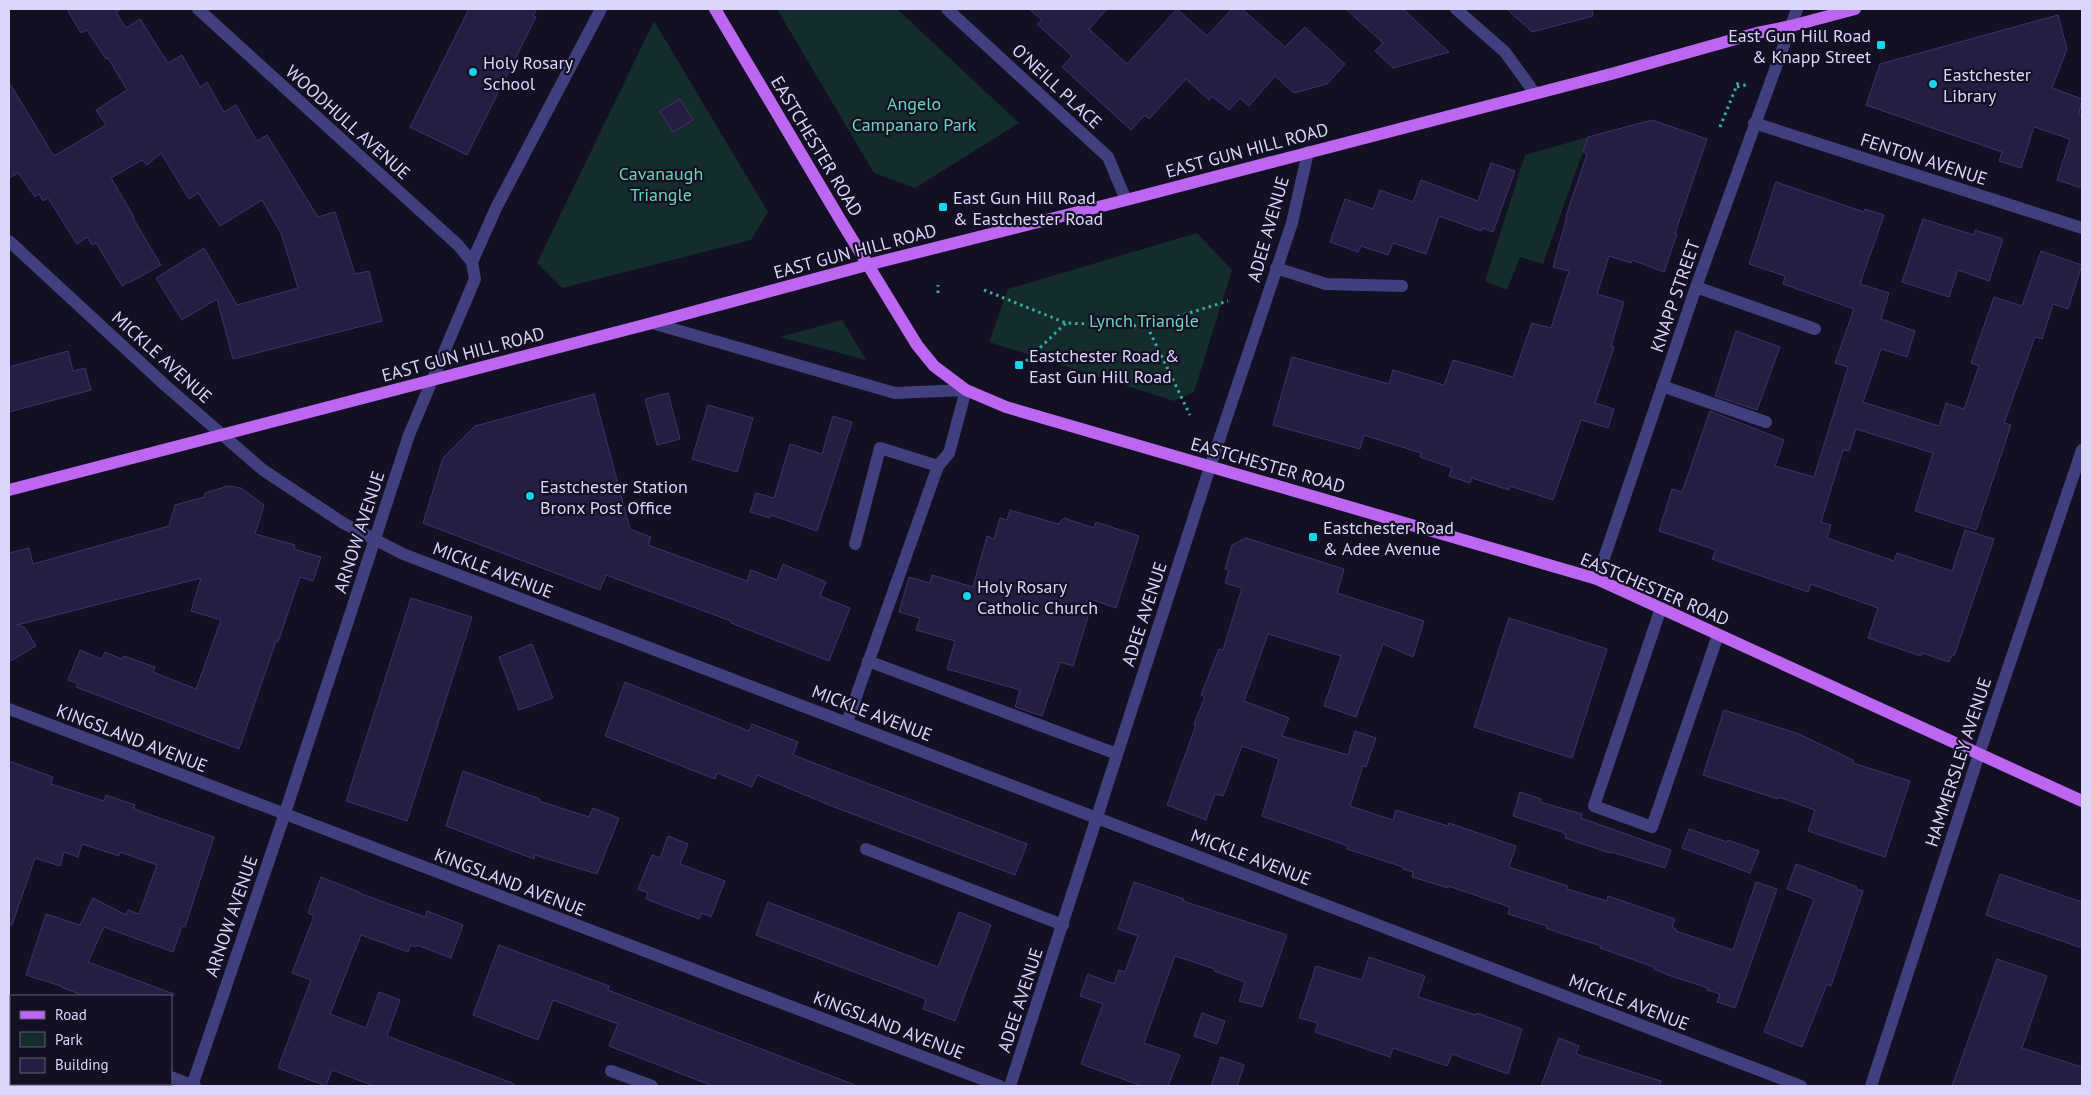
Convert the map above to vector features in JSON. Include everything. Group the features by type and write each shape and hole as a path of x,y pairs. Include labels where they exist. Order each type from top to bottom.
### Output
{"main road":[{"name":"EASTCHESTER ROAD","path":"715,9 867,265 917,345 934,366 966,390 1006,407 1597,579 2082,802"},
{"name":"EAST GUN HILL ROAD","path":"9,490 1855,9"}],"street":[{"name":"WOODHULL AVENUE","path":"198,9 458,245 472,262"},
{"name":"ARNOW AVENUE","path":"193,1086 409,435 474,279 472,262 496,208 601,9"},
{"name":"O'NEILL PLACE","path":"947,9 1108,157 1126,200"},
{"path":"1456,9 1505,52 1534,92"},
{"name":"KNAPP STREET","path":"1597,579 1696,287 1797,9"},
{"name":"FENTON AVENUE","path":"1754,123 2082,228"},
{"name":"ADEE AVENUE","path":"1010,1086 1210,467 1292,223 1308,152"},
{"name":"MICKLE AVENUE","path":"9,241 263,470 337,519 375,540 424,562 1801,1086"},
{"path":"1276,268 1326,284 1402,286"},
{"path":"1696,287 1815,329"},
{"name":"EASTCHESTER ROAD","path":"652,324 888,392 966,390"},
{"path":"1662,386 1766,422"},
{"path":"847,722 938,466 949,453 966,390"},
{"path":"854,544 880,448 938,466"},
{"name":"HAMMERSLEY AVENUE","path":"1871,1086 1979,754 2082,450"},
{"path":"1661,608 1594,806 1652,827 1718,635"},
{"path":"868,661 1117,754"},
{"name":"KINGSLAND AVENUE","path":"9,709 284,816 1000,1086"},
{"path":"866,848 1063,925"},
{"path":"612,1070 652,1086"},
{"path":"172,1077 193,1086"}],"path":[{"path":"1720,127 1739,80"},
{"path":"1736,87 1748,84"},
{"path":"938,285 938,293"},
{"path":"984,290 1066,323 1147,326 1228,300"},
{"path":"1026,362 1066,323"},
{"path":"1147,326 1190,415"}],"green space":[{"name":"Angelo Campanaro Park","path":"777,9 897,9 1019,123 915,188 874,173"},
{"name":"Cavanaugh Triangle","path":"654,21 768,212 751,240 562,288 537,263"},
{"path":"1588,137 1543,264 1520,257 1507,290 1485,281 1525,155"},
{"name":"Lynch Triangle","path":"1197,233 1232,270 1194,392 1174,401 989,342 1008,289"},
{"path":"842,320 866,360 780,337"}],"building":[{"path":"67,9 121,9 116,12 126,28 140,19 168,63 182,55 200,87 207,82 224,112 236,105 257,141 267,135 318,217 335,212 355,274 369,271 382,321 233,359 217,299 182,320 156,278 204,248 237,305 298,288 281,233 262,200 220,226 198,193 189,199 161,153 147,165 142,160 111,178 161,265 122,286 96,243 92,245 87,237 77,244 48,198 43,201 39,194 35,197 18,173 9,178 9,82 54,156 106,125 96,110 127,90 108,58 106,59 87,30 81,33"},
{"name":"Holy Rosary School","path":"469,9 537,9 533,16 536,17 467,155 410,127"},
{"path":"1029,9 1107,9 1089,29 1127,64 1177,9 1207,36 1232,9 1242,9 1285,47 1305,27 1345,64 1327,84 1294,93 1275,76 1249,106 1240,98 1229,110 1212,96 1209,100 1186,79 1149,119 1145,115 1131,130 1062,67 1072,56 1037,24 1042,20"},
{"path":"1346,9 1403,9 1449,52 1393,68 1375,51 1383,43"},
{"path":"1507,9 1592,9 1593,16 1532,32"},
{"path":"2058,15 2067,49 2052,88 2082,99 2079,114 2082,115 2082,188 2057,180 2070,139 2034,127 2021,168 1999,161 2002,152 1866,105 1880,64"},
{"path":"680,99 693,120 673,132 660,111"},
{"path":"1652,120 1707,139 1675,233 1677,234 1664,272 1632,260 1631,263 1609,256 1597,294 1624,302 1611,346 1614,347 1595,403 1614,409 1608,428 1581,420 1553,500 1510,486 1509,490 1472,478 1470,483 1449,476 1452,468 1420,457 1421,453 1364,435 1360,449 1273,425 1292,357 1389,384 1393,370 1444,385 1453,360 1513,377 1532,323 1551,328 1569,271 1553,267 1566,216 1587,154 1583,152 1588,137"},
{"path":"1491,163 1515,171 1493,232 1482,228 1481,231 1439,216 1426,254 1393,243 1388,255 1361,246 1358,252 1330,242 1345,199 1373,209 1380,190 1413,202 1421,180 1478,201"},
{"path":"1776,182 1864,212 1865,209 1884,215 1860,284 1889,293 1881,319 1915,331 1907,357 1881,349 1863,402 1939,426 1946,403 1964,409 1979,366 1971,363 1994,297 2022,306 2041,251 2082,265 2068,309 2053,304 2042,339 2035,337 2004,423 2011,425 1976,530 1915,511 1933,453 1856,429 1849,451 1843,450 1821,522 1831,525 1827,538 1894,561 1897,553 1952,571 1965,530 1994,539 1954,656 1952,655 1949,662 1922,653 1921,656 1868,638 1878,608 1811,584 1808,592 1712,559 1716,550 1659,531 1672,489 1682,492 1710,411 1784,440 1775,466 1814,477 1848,367 1835,363 1854,309 1783,284 1785,276 1749,264"},
{"path":"1923,219 1974,235 1975,230 2003,239 1989,281 1958,270 1949,297 1902,282"},
{"path":"1736,331 1780,347 1757,410 1715,396"},
{"path":"68,351 73,371 85,368 91,390 9,412 9,367"},
{"path":"668,393 680,439 657,445 645,399"},
{"path":"594,394 630,529 651,537 648,545 747,581 751,570 777,580 783,564 826,582 820,596 850,608 829,661 731,623 731,621 606,575 600,590 423,523 443,458 475,426"},
{"path":"708,405 753,418 737,472 692,459"},
{"path":"833,416 852,422 817,531 771,515 770,518 750,512 756,493 774,498 790,444 822,454"},
{"path":"228,486 241,488 264,505 255,534 295,545 294,549 321,557 313,581 300,577 239,749 76,687 78,684 68,680 80,650 102,659 105,652 122,659 124,656 155,667 153,672 196,689 221,620 191,611 201,578 17,625 25,628 36,646 9,662 9,553 29,548 33,564 169,526 175,505 204,497 205,493"},
{"name":"Holy Rosary Catholic Church","path":"1010,510 1058,524 1064,518 1094,528 1096,522 1139,536 1116,608 1093,600 1073,666 1060,662 1042,716 1015,707 1020,690 947,669 955,641 916,630 920,618 899,612 909,577 930,583 932,575 973,587 987,536 994,539 1000,518 1007,520"},
{"path":"1246,538 1344,569 1337,593 1424,621 1413,657 1383,644 1356,717 1324,706 1341,656 1268,634 1244,701 1289,718 1282,736 1348,755 1355,731 1376,738 1366,767 1363,766 1350,806 1393,820 1396,810 1448,826 1449,823 1516,846 1509,867 1568,886 1567,889 1607,901 1608,896 1675,919 1672,927 1676,931 1733,950 1756,882 1777,889 1735,1008 1717,1002 1720,994 1707,990 1708,988 1668,975 1654,969 1654,967 1600,948 1601,946 1546,928 1547,926 1508,914 1510,907 1448,886 1448,888 1412,877 1413,872 1403,869 1403,867 1347,849 1348,846 1262,816 1279,759 1242,746 1223,796 1215,794 1206,820 1167,805 1205,697 1201,695 1219,649 1223,650 1242,588 1225,583 1229,570 1225,569 1232,545"},
{"path":"411,598 472,617 407,821 346,801"},
{"path":"1509,618 1607,649 1572,758 1474,727"},
{"path":"532,644 553,698 519,710 499,657"},
{"path":"625,682 749,731 752,724 798,742 793,755 1027,844 1015,875 834,807 757,775 752,787 717,773 715,779 605,736"},
{"path":"1724,710 1799,734 1853,760 1853,763 1910,781 1885,857 1808,831 1815,810 1779,797 1778,799 1703,775"},
{"path":"9,761 53,777 51,784 104,801 106,795 135,805 134,809 214,837 185,927 182,926 173,952 104,927 88,962 174,994 173,996 81,995 61,986 26,975 46,914 80,925 93,898 126,915 128,910 139,914 157,865 120,852 119,856 82,844 78,857 64,852 60,866 35,858 12,925 9,925"},
{"path":"463,771 540,799 539,801 589,817 593,808 619,818 597,874 535,855 534,859 446,826"},
{"path":"1520,792 1541,799 1540,802 1582,814 1581,818 1671,850 1665,868 1565,838 1566,835 1562,832 1513,816"},
{"path":"1689,829 1759,851 1750,873 1682,848"},
{"path":"668,836 688,844 680,864 725,881 711,917 702,913 699,919 646,899 648,893 638,889 652,855 660,858"},
{"path":"1796,864 1863,891 1831,986 1827,984 1802,1047 1764,1032 1814,899 1787,889"},
{"path":"2000,874 2082,902 2082,948 1986,915"},
{"path":"321,877 425,917 427,911 463,925 451,958 417,945 416,947 411,945 408,952 361,935 330,1014 366,1028 379,992 400,1000 387,1036 515,1084 514,1086 374,1086 332,1070 326,1086 278,1068 311,980 292,973 314,916 308,913"},
{"path":"1134,882 1184,899 1183,901 1287,935 1262,1007 1239,1001 1245,982 1214,971 1215,969 1175,956 1144,1043 1180,1055 1168,1086 1142,1086 1081,1064 1103,1004 1080,996 1088,974 1114,984 1119,970 1125,972 1138,936 1118,929"},
{"path":"768,902 938,967 959,912 991,925 955,1021 923,1009 926,999 756,935"},
{"path":"499,945 609,986 608,990 855,1085 713,1086 609,1046 618,1024 553,1000 538,1040 473,1015"},
{"path":"1369,957 1425,976 1418,997 1476,1015 1477,1013 1522,1029 1508,1074 1452,1054 1447,1066 1393,1048 1390,1057 1315,1032 1318,1023 1299,1018 1316,966 1362,980"},
{"path":"1997,959 2047,976 2022,1048 2082,1067 2082,1086 1952,1086"},
{"path":"1202,1013 1225,1021 1217,1044 1194,1036"},
{"path":"1559,1038 1579,1046 1576,1054 1661,1081 1660,1086 1541,1086"},
{"path":"1221,1057 1244,1065 1237,1086 1211,1086"}],"place":[{"name":"East Gun Hill Road & Knapp Street","path":"1881,45"},
{"name":"Holy Rosary School","path":"473,72"},
{"name":"Eastchester Library","path":"1933,84"},
{"name":"East Gun Hill Road & Eastchester Road","path":"943,207"},
{"name":"Eastchester Road & East Gun Hill Road","path":"1019,365"},
{"name":"Eastchester Station Bronx Post Office","path":"530,496"},
{"name":"Eastchester Road & Adee Avenue","path":"1313,537"},
{"name":"Holy Rosary Catholic Church","path":"967,596"}]}
